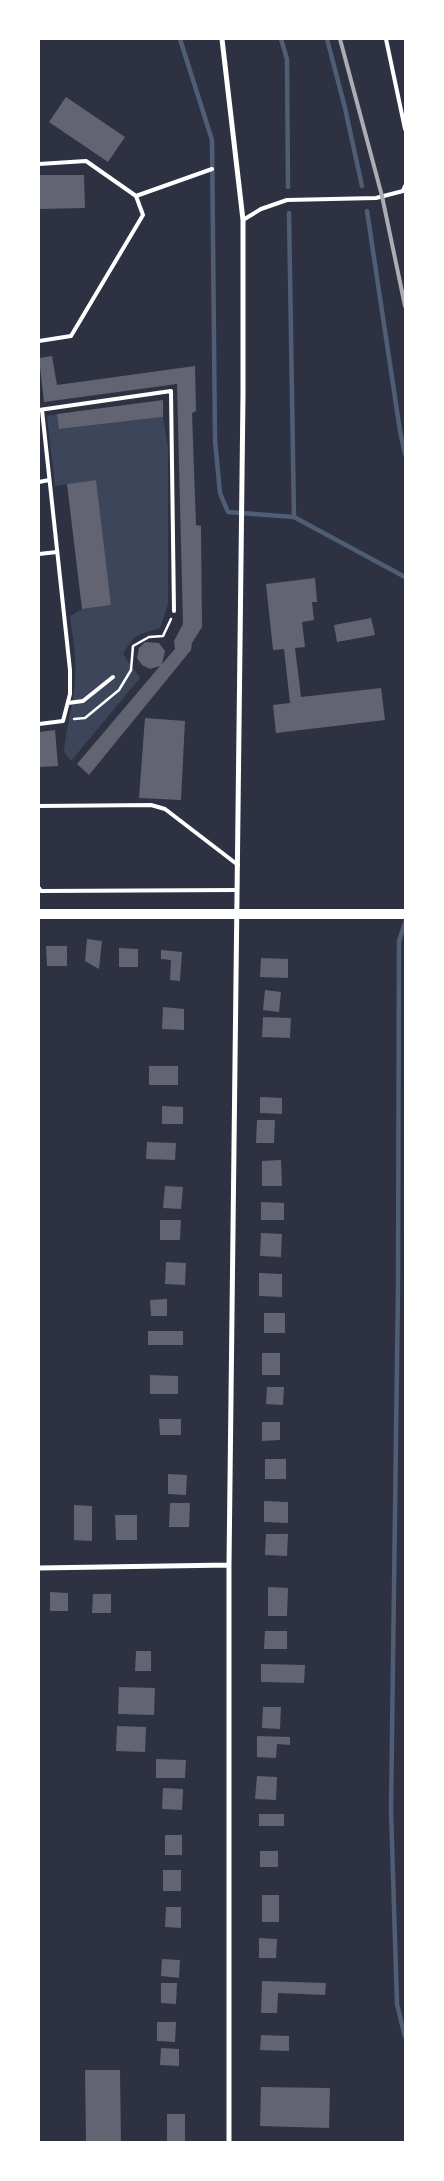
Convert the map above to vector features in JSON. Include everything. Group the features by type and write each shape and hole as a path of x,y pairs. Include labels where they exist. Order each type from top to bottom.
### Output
{"main road":[{"path":"39,914 405,914"}],"street":[{"path":"222,39 243,220 238,890 229,1565 229,2142"},
{"path":"39,1568 229,1565"}],"lane":[{"path":"386,39 405,129"},
{"path":"39,164 86,161 136,196 142,215 71,336 39,341"},
{"path":"136,196 212,169"},
{"path":"243,220 261,209 287,200 376,198 403,191 405,186"},
{"path":"39,724 63,721 70,694 70,670 58,552 40,410 171,391 174,611"},
{"path":"39,482 49,480"},
{"path":"39,554 58,552"},
{"path":"68,703 83,701 113,677"},
{"path":"39,806 151,806 165,809 238,865"},
{"path":"39,888 41,891 238,890"}],"path":[{"path":"63,721 85,718 119,690 131,670 133,646 149,636 163,636 174,611"}],"shaded area":[{"path":"57,414 60,429 163,417 168,447 168,604 160,628 134,638 123,654 140,678 71,761 64,752 73,697 75,670 70,616 82,609 111,605 95,480 55,486 47,416"}],"building":[{"path":"66,97 125,137 108,162 49,122"},
{"path":"39,175 84,175 85,208 39,209"},
{"path":"52,356 57,385 195,366 196,411 192,413 196,525 201,526 202,627 192,643 191,650 89,775 77,764 160,666 150,669 142,665 137,658 139,648 145,642 159,643 165,651 162,664 175,649 174,641 183,624 177,384 44,402 39,358"},
{"path":"163,400 163,417 59,429 57,414"},
{"path":"96,480 111,605 82,609 67,484"},
{"path":"315,578 317,602 312,602 314,620 302,622 305,647 295,648 301,697 381,688 385,720 276,733 273,705 290,703 284,649 273,650 266,584"},
{"path":"371,618 375,635 337,642 334,625"},
{"path":"145,718 185,721 181,800 139,798"},
{"path":"55,730 58,766 39,767 39,732"},
{"path":"87,939 102,941 99,969 85,961"},
{"path":"46,946 67,946 67,966 47,966"},
{"path":"119,948 138,949 138,967 119,967"},
{"path":"161,950 182,952 180,981 170,980 171,960 161,959"},
{"path":"261,958 288,959 288,978 260,977"},
{"path":"265,990 281,992 279,1012 263,1010"},
{"path":"163,1007 184,1009 184,1030 162,1029"},
{"path":"263,1017 291,1018 290,1038 262,1037"},
{"path":"149,1066 178,1066 178,1085 149,1085"},
{"path":"260,1097 282,1098 282,1114 260,1113"},
{"path":"162,1106 183,1107 183,1124 162,1124"},
{"path":"257,1120 275,1120 274,1143 256,1143"},
{"path":"147,1142 176,1143 175,1160 146,1159"},
{"path":"281,1160 282,1186 262,1186 262,1161"},
{"path":"165,1186 183,1187 181,1209 163,1208"},
{"path":"261,1202 284,1203 284,1220 261,1220"},
{"path":"160,1220 181,1220 180,1240 160,1240"},
{"path":"261,1233 282,1234 281,1257 260,1256"},
{"path":"166,1262 186,1263 185,1285 165,1284"},
{"path":"259,1273 282,1274 282,1297 259,1296"},
{"path":"167,1299 167,1316 151,1316 150,1300"},
{"path":"264,1313 285,1313 285,1333 264,1333"},
{"path":"148,1331 183,1331 183,1345 148,1345"},
{"path":"262,1353 280,1353 280,1375 262,1375"},
{"path":"150,1375 178,1376 178,1394 150,1394"},
{"path":"267,1387 284,1387 283,1405 266,1404"},
{"path":"159,1419 181,1419 181,1435 160,1435"},
{"path":"262,1422 280,1422 280,1440 262,1441"},
{"path":"265,1459 286,1459 286,1479 265,1479"},
{"path":"168,1474 187,1475 186,1495 168,1494"},
{"path":"264,1501 288,1502 288,1523 264,1522"},
{"path":"170,1503 190,1503 189,1527 169,1527"},
{"path":"74,1505 92,1506 92,1541 74,1540"},
{"path":"115,1515 137,1515 137,1540 116,1540"},
{"path":"266,1534 288,1534 287,1556 265,1555"},
{"path":"268,1587 288,1588 287,1616 268,1616"},
{"path":"50,1592 68,1593 68,1611 50,1611"},
{"path":"93,1594 111,1594 111,1613 92,1613"},
{"path":"265,1631 287,1631 287,1649 264,1649"},
{"path":"136,1651 151,1651 151,1671 135,1671"},
{"path":"261,1664 305,1665 304,1683 261,1682"},
{"path":"119,1687 155,1688 154,1715 118,1714"},
{"path":"263,1707 281,1707 280,1729 262,1728"},
{"path":"117,1726 146,1727 145,1752 116,1751"},
{"path":"257,1736 290,1737 290,1745 277,1744 276,1758 257,1757"},
{"path":"156,1759 186,1760 185,1778 156,1778"},
{"path":"257,1776 277,1777 276,1800 255,1799"},
{"path":"163,1788 183,1789 182,1810 162,1809"},
{"path":"259,1814 284,1814 284,1826 259,1826"},
{"path":"165,1835 182,1835 182,1855 165,1855"},
{"path":"260,1851 278,1851 278,1867 260,1867"},
{"path":"163,1870 181,1870 181,1891 163,1891"},
{"path":"262,1895 279,1895 279,1922 262,1922"},
{"path":"166,1907 181,1907 181,1928 165,1927"},
{"path":"259,1938 277,1939 276,1958 259,1958"},
{"path":"162,1959 180,1960 179,1978 161,1976"},
{"path":"262,1981 326,1983 325,1995 278,1993 277,2013 261,2013"},
{"path":"161,1983 177,1983 176,2004 161,2003"},
{"path":"157,2022 176,2022 175,2042 157,2041"},
{"path":"261,2035 289,2036 289,2051 260,2050"},
{"path":"161,2048 179,2049 179,2066 160,2065"},
{"path":"85,2070 120,2070 121,2142 86,2142"},
{"path":"261,2087 330,2088 329,2128 260,2126"},
{"path":"167,2114 185,2114 185,2142 167,2142"}],"waterway":[{"path":"180,39 212,140 215,440 220,493 228,512 294,517 405,577"},
{"path":"281,39 287,59 288,187"},
{"path":"327,39 345,108 362,186"},
{"path":"367,211 405,454"},
{"path":"289,213 294,517"},
{"path":"405,923 399,941 398,1289 391,1810 397,2004 405,2037"}],"railway":[{"path":"340,39 382,196 405,306"}]}
